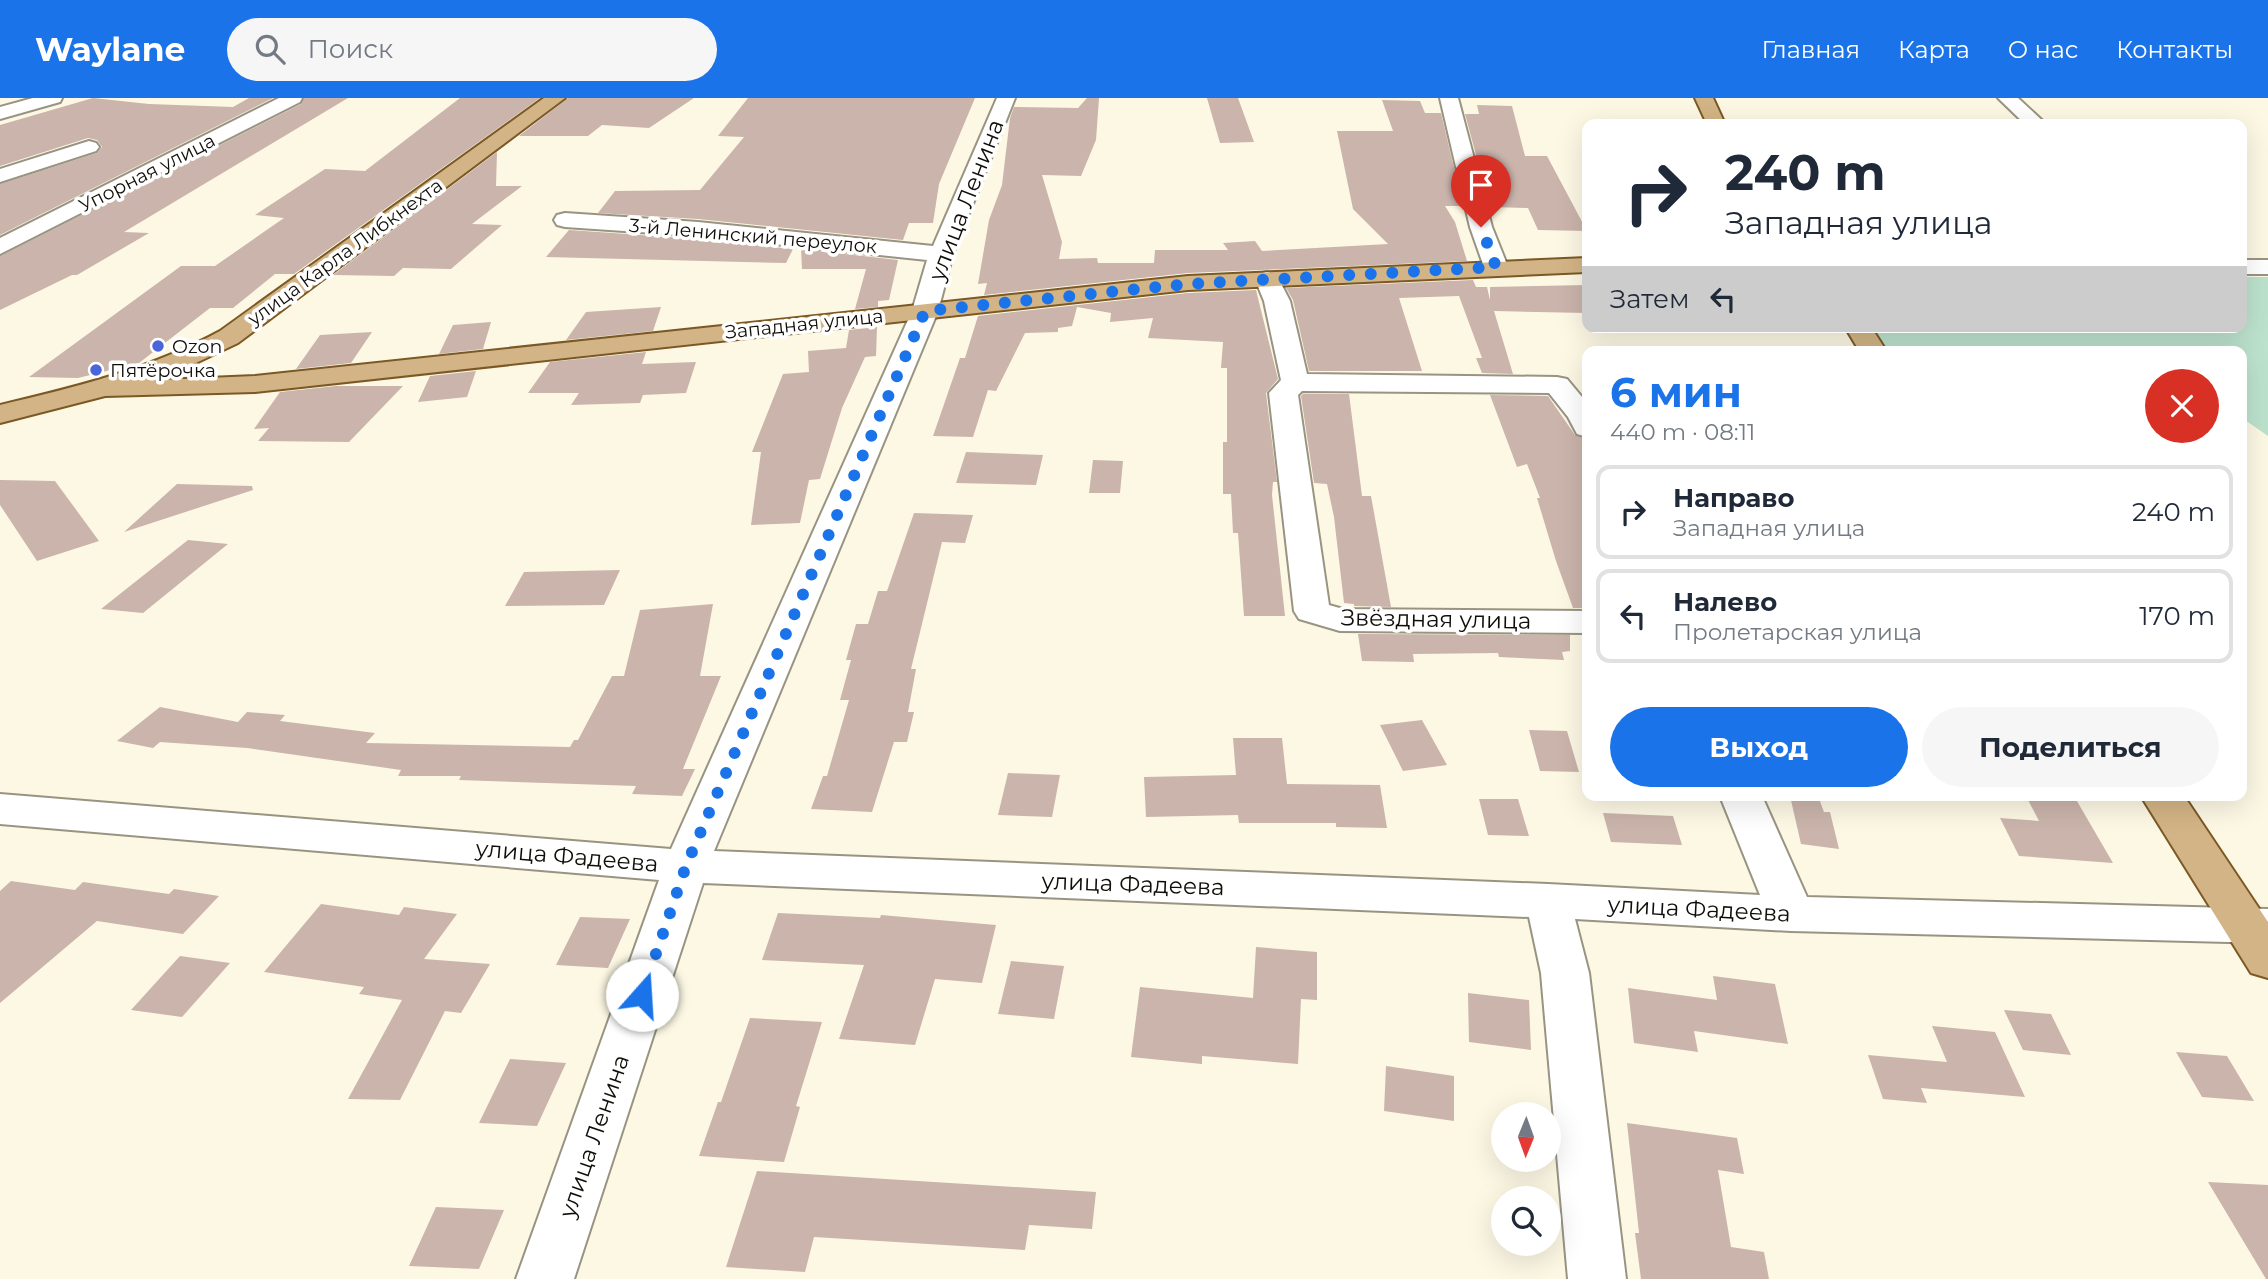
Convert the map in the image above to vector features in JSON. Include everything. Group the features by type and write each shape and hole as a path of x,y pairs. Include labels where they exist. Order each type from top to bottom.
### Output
{"main road":[{"name":"улица Карла Либкнехта","path":"0,414 104,388 183,362 229,337 556,98"},
{"path":"1704,98 1714,119"},
{"name":"Западная улица","path":"104,388 255,384 1188,284 1496,267 1582,265"},
{"path":"2166,801 2260,936"}],"street":[{"path":"0,113 53,98"},
{"name":"Упорная улица","path":"0,247 293,98"},
{"name":"улица Ленина","path":"545,1279 686,866 925,311 941,254 1006,98"},
{"path":"1450,98 1481,227 1496,267"},
{"path":"2007,98 2030,119"},
{"path":"0,176 89,147"},
{"name":"3-й Ленинский переулок","path":"565,220 698,229 941,254"},
{"path":"2247,267 2268,267"},
{"name":"Звёздная улица","path":"1267,279 1278,300 1295,382 1283,393 1312,611 1340,620 1582,622"},
{"path":"1295,382 1557,385 1582,415"},
{"path":"1743,801 1791,914"},
{"name":"улица Фадеева","path":"0,809 686,866 1548,901 2260,936"},
{"path":"1548,901 1565,973 1597,1279"}],"green space":[{"path":"2247,277 2268,277 2268,436 2247,421 2247,346 1884,346 1874,333 2247,333"}],"building":[{"path":"93,98 149,104 233,107 249,98 273,98 0,235 0,184 97,153 102,147 97,140 88,138 0,166 0,125"},
{"path":"304,98 348,98 124,232 149,233 77,275 0,310 0,256 301,104"},
{"path":"460,98 540,98 294,274 275,274 233,308 210,308 139,363 78,378 29,377 181,266 215,266 284,218 255,215 325,169 365,171"},
{"path":"568,98 694,98 649,128 602,125 588,136 519,136"},
{"path":"748,98 975,98 939,184 933,223 909,223 903,240 698,219 598,213 615,191 700,190 744,137 718,136"},
{"path":"1087,98 1099,98 1096,140 1081,176 1042,175 1062,242 1059,259 1097,258 1098,263 1154,263 1155,250 1228,250 1223,243 1255,241 1262,251 1388,244 1353,209 1337,131 1393,131 1382,100 1420,101 1425,113 1441,113 1463,206 1445,206 1455,222 1467,261 1188,273 984,295 987,283 978,284 989,220 1002,185 1010,118 1014,107 1078,108"},
{"path":"1207,98 1238,98 1254,142 1220,143"},
{"path":"1477,105 1512,106 1525,156 1547,156 1582,222 1582,231 1538,230 1528,208 1492,207 1465,114 1479,114"},
{"path":"497,152 496,186 522,186 472,224 502,225 451,269 403,268 394,276 333,275"},
{"path":"569,230 793,249 786,263 546,257"},
{"path":"801,249 898,260 889,300 878,301 878,307 855,309 866,269 802,269"},
{"path":"1473,280 1476,287 1487,287 1490,300 1490,287 1582,285 1582,313 1494,311 1513,374 1482,373 1476,358 1482,358 1459,296 1399,298 1422,371 1309,371 1293,300 1286,288"},
{"path":"1256,290 1278,379 1266,393 1277,482 1273,482 1272,495 1285,616 1244,616 1238,533 1233,533 1231,494 1223,494 1223,442 1227,442 1227,368 1221,368 1223,342 1148,338 1153,318 1110,322 1111,313 1077,307 1072,326 1058,328 1058,332 1025,333 996,391 988,390 973,437 933,436 960,358 965,358 978,316 1188,293"},
{"path":"661,307 653,331 566,340 586,312"},
{"path":"491,322 483,349 439,354 453,325"},
{"path":"877,327 876,356 865,357 842,408 820,479 809,480 800,523 751,525 761,452 752,452 783,374 809,372 808,351 846,348 849,330"},
{"path":"372,332 351,363 296,369 320,335"},
{"path":"646,352 642,364 696,362 686,393 643,395 640,403 571,405 579,393 528,393 550,362"},
{"path":"476,371 467,397 418,402 430,376"},
{"path":"336,386 403,386 349,442 258,441 269,428 254,429 280,392"},
{"path":"1349,394 1362,496 1371,496 1391,607 1354,606 1344,603 1334,517 1327,484 1314,483 1301,396"},
{"path":"1490,395 1548,396 1575,435 1582,437 1582,608 1573,608 1527,464 1517,467"},
{"path":"966,452 1043,455 1036,485 956,483"},
{"path":"1093,460 1123,461 1120,493 1089,493"},
{"path":"0,480 55,481 99,541 37,561 0,505"},
{"path":"177,484 252,486 253,490 124,532"},
{"path":"914,513 973,515 965,543 942,542 911,669 916,669 908,712 914,712 907,742 894,742 872,812 811,809 823,776 827,776 849,700 840,700 851,660 846,660 856,624 868,624 878,591 887,591"},
{"path":"188,540 228,544 143,613 101,609"},
{"path":"620,570 604,605 505,606 524,572"},
{"path":"713,604 700,676 721,676 683,769 695,769 682,796 632,794 636,786 459,780 461,776 398,776 401,770 247,748 160,742 153,748 117,741 160,707 238,722 247,712 285,715 280,721 375,733 366,743 570,747 574,740 578,740 612,676 624,676 640,610"},
{"path":"1358,634 1570,635 1570,651 1562,652 1564,660 1499,657 1498,653 1413,654 1414,662 1362,661"},
{"path":"1422,720 1447,765 1403,771 1380,725"},
{"path":"1529,730 1567,731 1579,772 1540,771"},
{"path":"1233,738 1282,738 1287,784 1380,785 1387,828 1336,827 1336,823 1239,823 1238,815 1146,817 1144,777 1236,775"},
{"path":"1008,773 1060,775 1052,817 998,815"},
{"path":"1479,799 1518,799 1529,836 1488,835"},
{"path":"1791,801 1820,801 1824,812 1830,812 1839,849 1801,844"},
{"path":"2029,801 2077,801 2113,863 2019,856 2000,818 2039,821"},
{"path":"1603,813 1673,816 1682,845 1611,842"},
{"path":"11,881 75,890 83,882 169,894 174,889 219,896 183,934 97,921 0,1003 0,891"},
{"path":"321,904 399,915 404,907 457,914 424,959 490,964 461,1013 445,1011 400,1100 348,1099 402,1000 359,994 364,987 264,972"},
{"path":"778,913 880,918 881,915 996,925 982,983 935,979 915,1045 839,1039 864,965 762,960"},
{"path":"580,917 630,919 608,968 556,965"},
{"path":"1256,947 1317,952 1317,1000 1301,999 1298,1064 1202,1056 1202,1064 1131,1057 1140,987 1253,998"},
{"path":"180,956 230,963 182,1017 131,1010"},
{"path":"1011,961 1064,966 1054,1019 998,1014"},
{"path":"1713,976 1775,984 1788,1044 1694,1031 1698,1052 1634,1043 1628,988 1717,1000"},
{"path":"1468,993 1529,1000 1531,1050 1469,1042"},
{"path":"2004,1010 2051,1014 2071,1055 2023,1050"},
{"path":"750,1018 822,1022 796,1106 800,1107 784,1162 699,1156"},
{"path":"1932,1026 1995,1032 2025,1097 1921,1088 1927,1103 1883,1099 1868,1055 1947,1062"},
{"path":"2176,1052 2227,1056 2254,1101 2202,1097"},
{"path":"510,1059 566,1063 537,1126 479,1123"},
{"path":"1386,1066 1454,1076 1454,1121 1384,1111"},
{"path":"1627,1123 1737,1138 1744,1174 1718,1170 1731,1247 1764,1252 1769,1279 1641,1279 1635,1233 1639,1233"},
{"path":"757,1171 1096,1192 1092,1229 1029,1225 1025,1250 814,1237 805,1272 726,1267"},
{"path":"2208,1182 2268,1185 2268,1279 2266,1279"},
{"path":"436,1207 504,1210 479,1269 409,1266"}],"place":[{"name":"Ozon","path":"158,346"},
{"name":"Пятёрочка","path":"96,370"}],"route":[{"path":"642,995 686,866 925,311 1188,284 1496,267 1481,227"}]}
